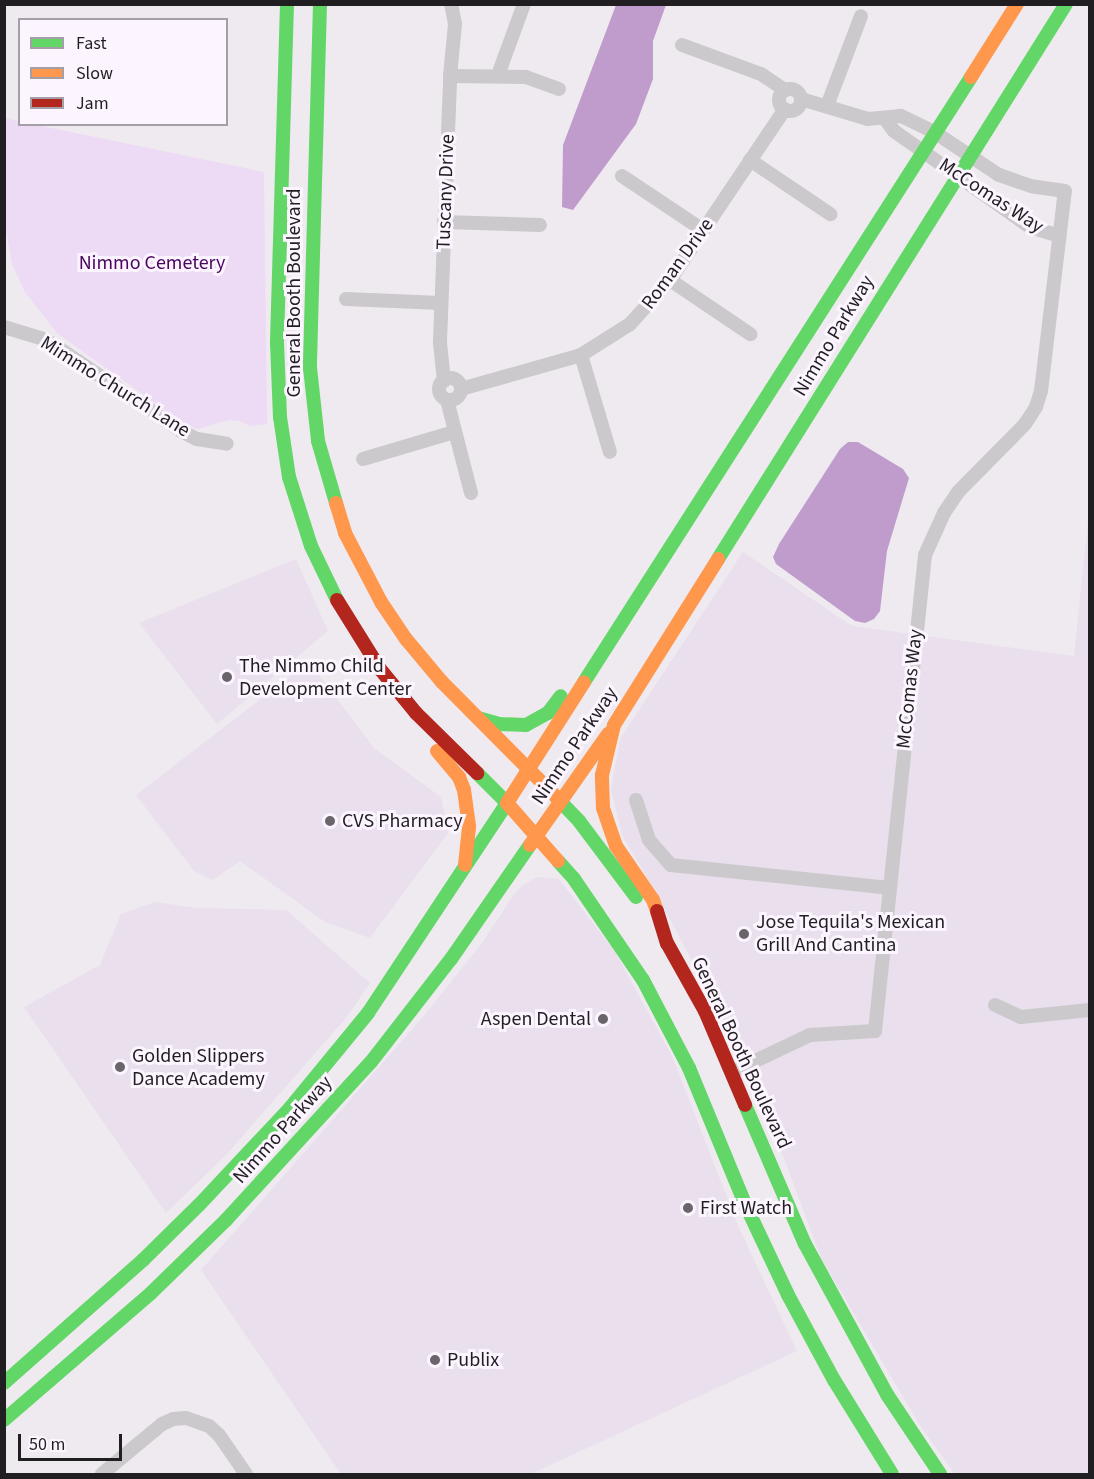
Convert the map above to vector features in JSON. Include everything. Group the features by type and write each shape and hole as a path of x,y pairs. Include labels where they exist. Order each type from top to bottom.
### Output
{"main road":[{"name":"General Booth Boulevard","path":"287,4 277,343 283,445 289,477 311,546 333,594 380,669 416,713 538,836 600,913 656,1002 689,1068 763,1245 817,1351 892,1474"},
{"name":"General Booth Boulevard","path":"320,4 309,343 311,392 318,441 345,533 381,602 429,667 561,802 606,855 667,943 705,1011 804,1245 888,1396 940,1474"},
{"name":"Nimmo Parkway","path":"4,1383 143,1260 253,1149 368,1013 507,803 1017,4"},
{"name":"Nimmo Parkway","path":"4,1420 151,1293 226,1220 279,1164 402,1024 538,836 614,725 969,155 1066,4"},
{"path":"478,718 514,726 539,720 548,713 623,599 666,551"},
{"path":"360,640 369,672 377,684 459,777 468,814 464,869"},
{"path":"614,725 602,775 603,808 616,846 653,900 667,943"},
{"path":"763,1245 786,1244 816,1293"},
{"path":"825,1312 862,1349"}],"street":[{"name":"Tuscany Drive","path":"444,381 440,342 450,76 455,24 452,4"},
{"path":"498,75 524,4"},
{"path":"827,106 861,16"},
{"path":"682,45 761,74 785,90 795,90 801,99 859,117 885,119 901,116 934,132 969,155"},
{"path":"450,76 526,77 559,89"},
{"path":"785,90 779,102 785,110 794,110 801,99"},
{"name":"Roman Drive","path":"461,389 581,355 630,324 670,280 785,110"},
{"path":"885,119 894,131 923,152"},
{"name":"McComas Way","path":"923,152 1030,226 1060,236"},
{"name":"McComas Way","path":"732,1072 810,1035 875,1031 925,555 944,513 958,492 1025,424 1041,391 1065,191 1031,186 999,175 969,155"},
{"path":"750,160 830,214"},
{"path":"622,176 703,230"},
{"path":"444,222 540,225"},
{"path":"670,280 750,334"},
{"path":"346,299 441,303"},
{"name":"Mimmo Church Lane","path":"4,327 47,340 197,439 227,444"},
{"path":"581,355 610,452"},
{"path":"447,400 457,398 461,389 454,379 444,381 440,392 447,400 471,493"},
{"path":"363,459 454,432"},
{"path":"636,800 650,840 671,865 889,888"},
{"path":"995,1005 1022,1017 1089,1011"},
{"path":"102,1474 162,1424 173,1419 186,1418 209,1426 219,1435 246,1474"}],"shaded area":[{"path":"616,5 666,5 653,41 653,79 636,124 573,210 562,207 563,145"},
{"path":"848,442 858,442 903,469 909,478 887,551 880,611 874,619 865,623 855,621 776,564 773,557 840,449"},
{"path":"1089,511 1089,1474 955,1474 921,1427 821,1258 755,1080 654,889 622,835 611,789 620,739 743,552 852,626 1074,656"},
{"name":"The Nimmo Child Development Center","path":"296,559 328,631 217,724 139,623"},
{"path":"309,662 374,748 441,797 448,833 370,938 325,922 240,861 213,880 194,871 136,795"},
{"path":"537,877 559,879 615,952 672,1056 739,1228 797,1351 531,1474 341,1474 201,1270 422,1018 482,943 515,893"},
{"path":"155,902 197,908 286,910 370,983 346,1018 226,1155 166,1213 24,1007 100,965 121,914"}],"green space":[{"name":"Nimmo Cemetery","path":"4,118 18,121 18,126 42,126 264,172 267,424 250,426 240,421 229,420 197,429 183,423 57,333 25,292 12,264 5,225"}],"traffic: fast":[{"path":"287,4 277,343 280,417 289,477 311,546 337,600"},
{"path":"320,4 310,368 318,441 336,503"},
{"path":"718,559 1066,4"},
{"path":"584,682 971,77"},
{"path":"478,718 499,724 526,725 548,713 561,696"},
{"path":"4,1383 143,1260 199,1205 290,1108 368,1013 507,803 477,773"},
{"path":"557,798 579,821 636,897"},
{"path":"4,1420 151,1293 226,1220 371,1062 451,959 530,845"},
{"path":"558,861 574,879 643,980 689,1068 746,1206 788,1295 834,1380 892,1474"},
{"path":"745,1105 805,1244 888,1396 940,1474"}],"traffic: slow":[{"path":"971,77 1017,4"},
{"path":"336,503 345,533 381,602 406,639 442,682 557,798"},
{"path":"657,911 653,900 616,846 603,808 602,775 614,725 718,559"},
{"path":"558,861 507,803 584,682"},
{"path":"530,845 608,734"},
{"path":"437,751 459,777 464,790 469,827 465,865"}],"traffic: jam":[{"path":"337,600 380,669 416,713 477,773"},
{"path":"657,911 667,943 705,1011 745,1105"}],"place":[{"name":"The Nimmo Child Development Center","path":"227,677"},
{"name":"CVS Pharmacy","path":"330,821"},
{"name":"Jose Tequila's Mexican Grill And Cantina","path":"744,934"},
{"name":"Aspen Dental","path":"603,1019"},
{"name":"Golden Slippers Dance Academy","path":"120,1067"},
{"name":"First Watch","path":"688,1208"},
{"name":"Publix","path":"435,1360"}]}
